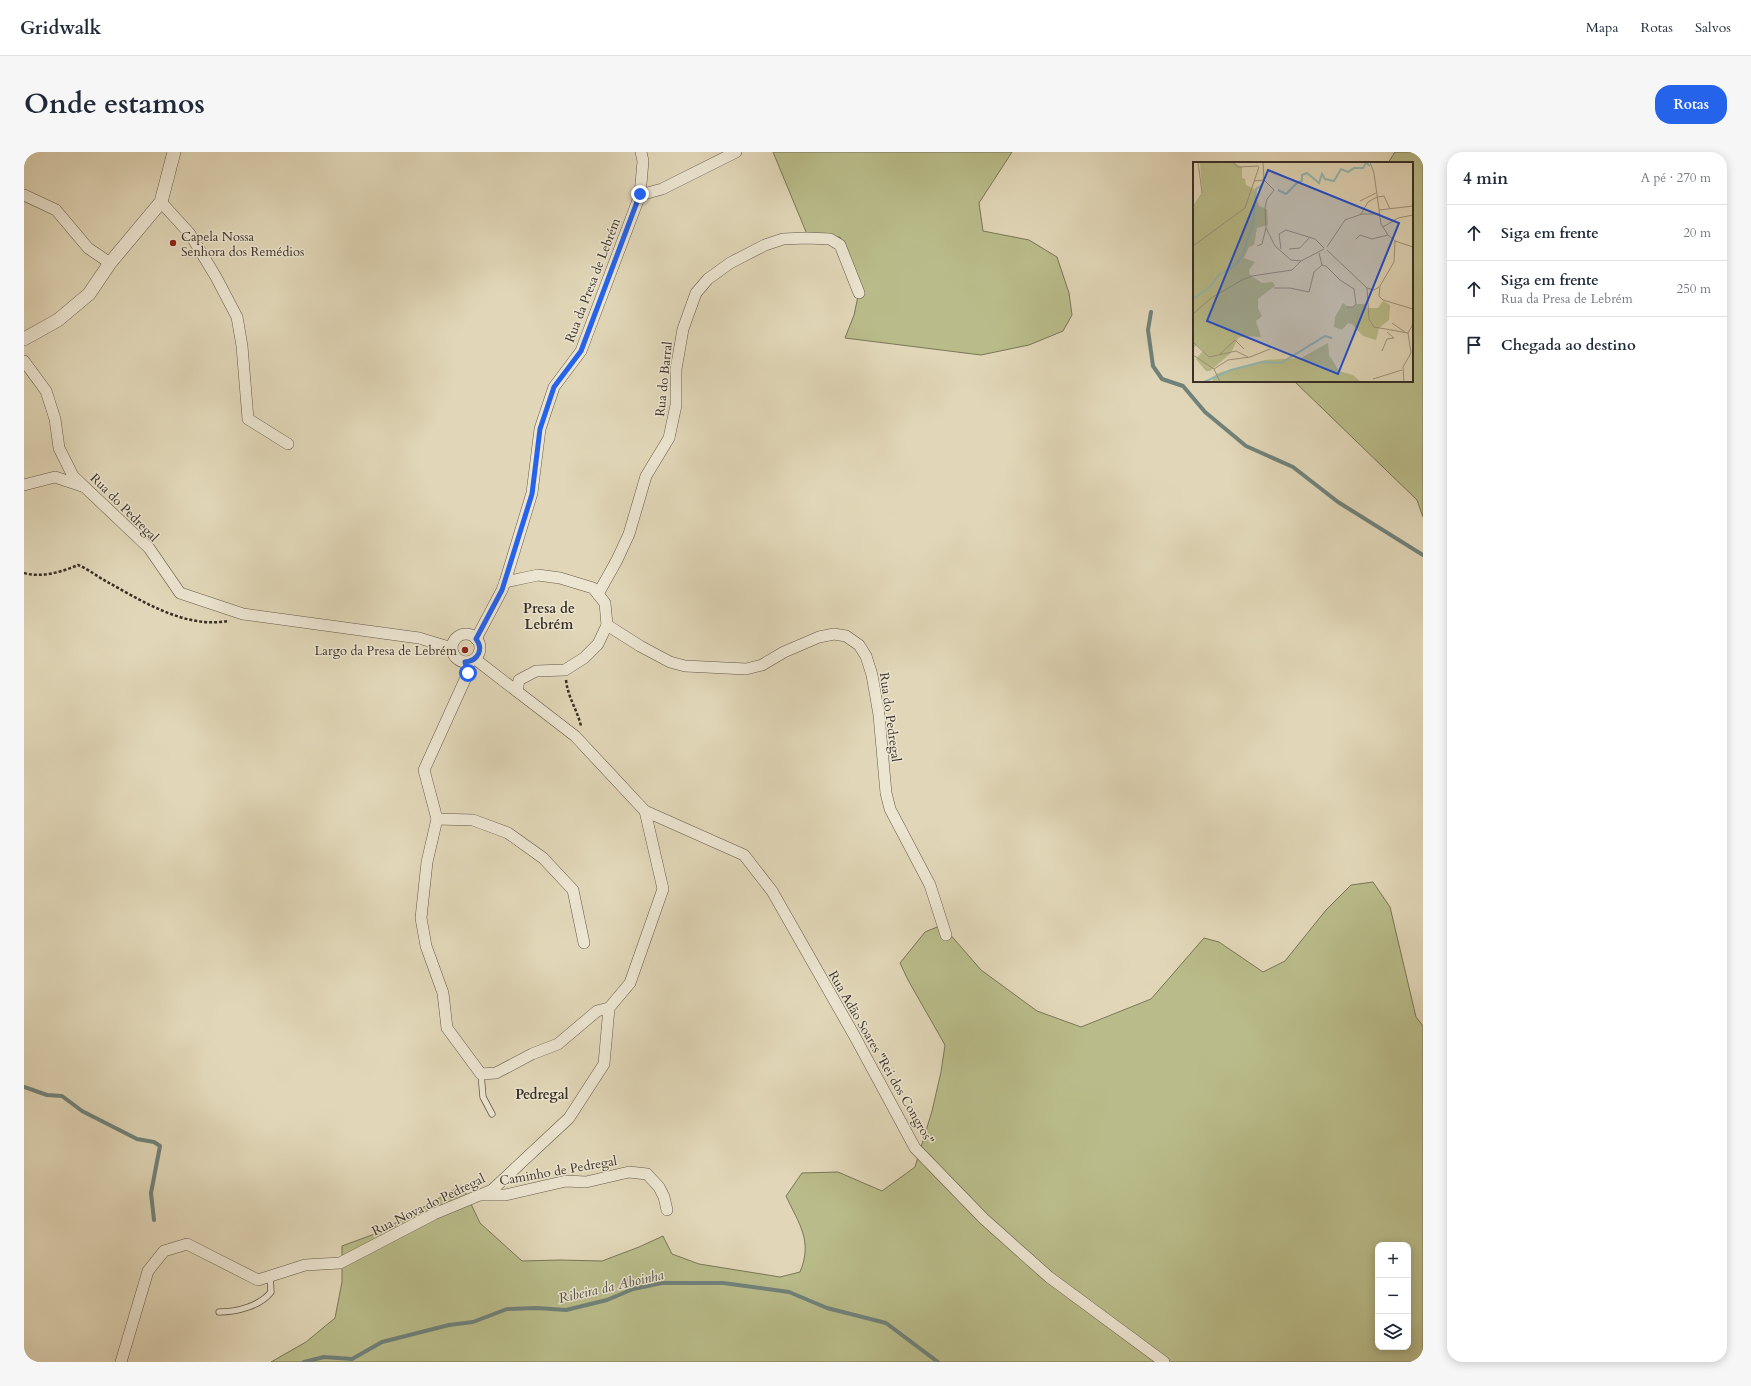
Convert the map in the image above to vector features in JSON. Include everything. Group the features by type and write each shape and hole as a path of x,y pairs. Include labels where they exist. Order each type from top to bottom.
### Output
{"street":[{"path":"24,339 58,320 83,300 110,263 161,202 174,152"},
{"name":"Rua da Presa de Lebrém","path":"476,639 502,590 532,494 540,429 554,387 581,351 640,194 643,161 641,152"},
{"path":"640,194 662,189 736,152"},
{"path":"24,195 56,210 88,248 110,263"},
{"path":"161,202 190,234 237,316 242,346 248,419 288,444"},
{"name":"Rua do Barral","path":"598,594 617,560 629,534 646,476 669,438 676,404 676,370 683,329 696,293 708,279 730,263 765,245 783,239 830,239 840,245 859,293"},
{"name":"Rua do Pedregal","path":"24,362 46,391 55,419 59,448 73,476 149,548 180,593 243,614 419,638 452,648"},
{"path":"24,485 55,477 85,487"},
{"path":"504,582 538,575 560,578 593,588 605,603 607,625 598,644 584,658 565,670 536,670 518,680 517,691"},
{"name":"Rua do Pedregal","path":"607,625 640,646 670,662 685,666 746,670 762,665 784,652 819,637 834,634 846,636 859,645 866,656 872,675 879,714 886,793 890,810 930,884 946,935"},
{"path":"476,639 468,634 463,634 455,639 452,648 454,656 461,662 470,661 517,691 575,736 645,810 663,889 630,983 609,1008 597,1011 558,1044 532,1054 496,1073 480,1074 447,1028 443,994 426,946 421,918 427,862 437,819 424,770 468,673 470,661 480,651 479,642 476,639"},
{"name":"Rua Adão Soares \"Rei dos Congros\"","path":"645,810 744,855 776,898 854,1035 915,1148 984,1219 1049,1277 1164,1362"},
{"path":"437,819 473,820 508,833 543,858 573,890 584,943"},
{"name":"Rua Nova do Pedregal","path":"121,1362 148,1271 164,1251 186,1244 258,1280 305,1265 340,1263 434,1214 492,1190 569,1118 604,1064 609,1008"},
{"name":"Caminho de Pedregal","path":"480,1195 505,1196 566,1181 586,1182 629,1172 647,1174 659,1187 664,1197 666,1210"}],"lane":[{"path":"480,1074 483,1097 492,1114"},
{"path":"219,1312 233,1312 265,1299 271,1292 270,1276"}],"path":[{"path":"24,573 32,576 39,575 67,569 78,564 140,600 168,613 195,621 215,623 228,621 243,614"},
{"path":"565,670 568,693 578,712 581,727 575,736"}],"green space":[{"path":"773,152 1012,152 979,203 983,231 1029,240 1057,257 1069,293 1072,315 1063,331 1029,345 981,355 845,338 854,315 860,287 840,237 809,239"},
{"path":"1395,152 1423,152 1423,517 1417,500 1295,382 1413,382 1413,162 1389,162"},
{"path":"1373,882 1390,907 1416,1017 1423,1026 1423,1362 271,1362 306,1342 335,1318 342,1282 342,1246 380,1232 462,1185 480,1223 522,1261 602,1261 663,1236 672,1254 699,1264 780,1277 800,1272 804,1261 805,1242 800,1224 786,1196 802,1173 838,1172 882,1191 915,1167 932,1111 941,1072 945,1045 900,963 925,932 942,925 981,970 1037,1011 1081,1027 1151,999 1204,938 1219,942 1263,972 1285,961 1326,910 1351,885"}],"waterway":[{"path":"1151,312 1148,330 1153,366 1162,379 1183,386 1205,412 1246,446 1293,467 1338,502 1423,555"},
{"name":"Ribeira da Aboinha","path":"24,1087 47,1095 62,1096 82,1111 137,1139 154,1142 160,1146 151,1193 154,1220"},
{"name":"Ribeira da Aboinha","path":"304,1362 324,1357 352,1359 382,1342 449,1325 473,1322 507,1309 537,1308 566,1310 607,1300 633,1289 662,1283 723,1283 789,1292 827,1308 886,1323 938,1362"}],"place":[{"name":"Capela Nossa Senhora dos Remédios","path":"173,243"},
{"name":"Largo da Presa de Lebrém","path":"465,650"}],"district":[{"name":"Presa de Lebrém","path":"549,616"},
{"name":"Pedregal","path":"542,1094"}],"route":[{"path":"468,673 465,662 475,659 480,651 479,642 476,639 502,590 532,494 540,429 554,387 581,351 640,194"}]}
